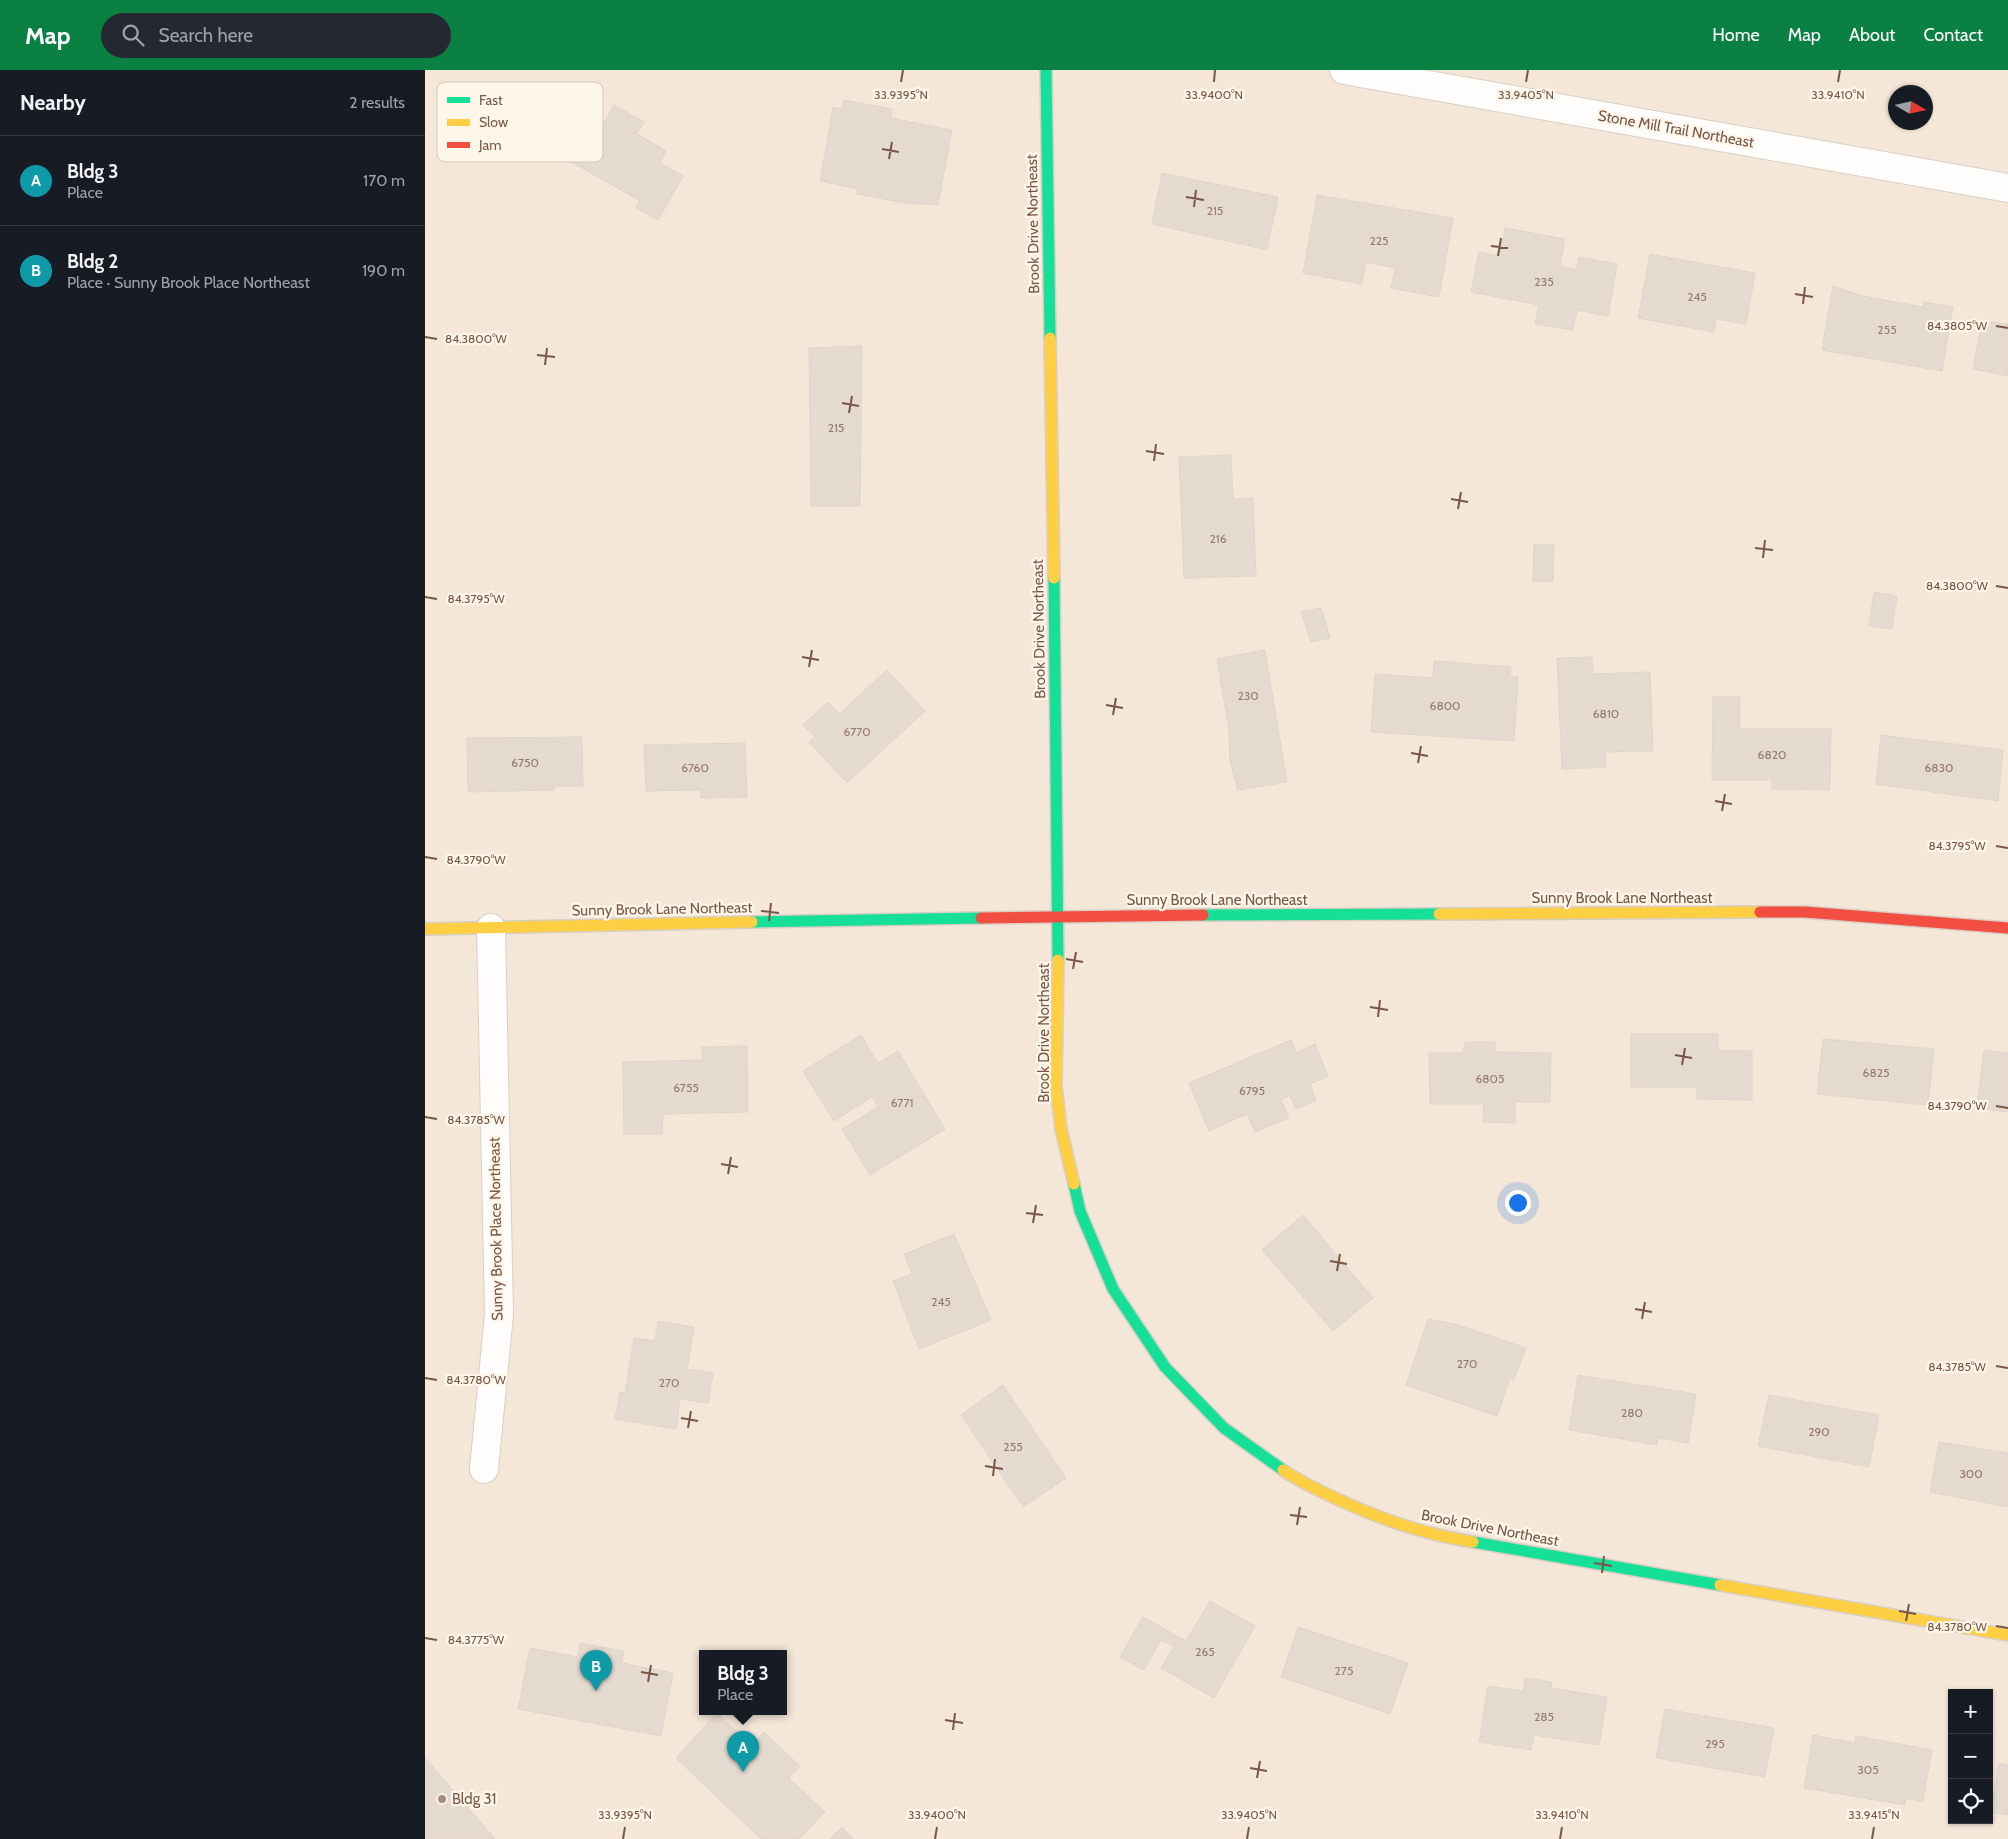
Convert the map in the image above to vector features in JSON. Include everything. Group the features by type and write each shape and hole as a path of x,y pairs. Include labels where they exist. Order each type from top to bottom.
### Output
{"street":[{"name":"Brook Drive Northeast","path":"1046,70 1059,916 1056,1086 1061,1129 1080,1211 1113,1290 1165,1367 1225,1428 1300,1482 1377,1518 1443,1537 2008,1635"},
{"name":"Stone Mill Trail Northeast","path":"1344,70 2008,188"},
{"name":"Sunny Brook Lane Northeast","path":"425,929 1059,916 1805,912 2008,928"},
{"name":"Sunny Brook Place Northeast","path":"484,1469 499,1314 491,928"}],"shaded area":[{"path":"425,70 2008,70 2008,1839 425,1839"}],"building":[{"path":"844,100 892,109 891,118 952,130 938,205 906,203 857,194 858,189 820,181 833,107 842,109"},
{"path":"614,105 644,122 637,134 666,151 660,163 683,176 658,220 636,208 640,201 572,162 603,162 603,125"},
{"path":"1162,173 1278,197 1267,250 1152,224"},
{"path":"1317,195 1453,218 1439,297 1391,288 1395,268 1366,262 1362,284 1303,273"},
{"path":"1505,228 1565,239 1560,266 1576,270 1579,257 1617,264 1608,316 1577,310 1573,330 1535,324 1539,305 1471,292 1479,252 1499,256"},
{"path":"1650,254 1755,273 1746,324 1716,319 1714,332 1638,318"},
{"path":"1833,286 1863,296 1923,307 1924,302 1953,307 1942,371 1822,350"},
{"path":"1982,321 2008,324 2008,376 1973,369"},
{"path":"862,346 860,506 811,506 809,348"},
{"path":"1231,455 1233,499 1253,498 1256,576 1184,578 1179,457"},
{"path":"1534,544 1554,545 1553,581 1533,581"},
{"path":"1874,592 1897,596 1892,629 1869,626"},
{"path":"1321,608 1330,638 1311,642 1301,612"},
{"path":"1265,650 1287,782 1238,790 1230,762 1229,731 1217,659"},
{"path":"1592,657 1593,674 1650,672 1653,751 1606,752 1606,767 1562,769 1557,658"},
{"path":"1434,661 1511,667 1510,677 1518,677 1514,741 1371,732 1375,674 1433,678"},
{"path":"887,670 925,711 847,783 809,742 815,737 803,725 828,702 839,714"},
{"path":"1713,697 1740,697 1740,729 1831,729 1830,790 1772,789 1772,780 1712,780"},
{"path":"1881,735 2003,750 1998,801 1876,784"},
{"path":"582,737 583,786 555,786 554,790 468,792 467,738"},
{"path":"745,743 747,797 701,798 700,790 646,791 644,745"},
{"path":"1631,1034 1718,1034 1718,1051 1752,1051 1752,1100 1697,1099 1697,1087 1631,1087"},
{"path":"861,1035 878,1063 898,1051 945,1129 870,1175 842,1129 878,1107 872,1097 834,1121 803,1071"},
{"path":"1823,1039 1934,1049 1928,1105 1817,1094"},
{"path":"1291,1040 1296,1053 1315,1044 1328,1076 1310,1084 1316,1100 1296,1109 1290,1096 1281,1099 1289,1118 1255,1132 1247,1114 1209,1131 1189,1083"},
{"path":"1465,1042 1495,1042 1495,1052 1551,1053 1550,1102 1515,1102 1515,1123 1483,1122 1484,1104 1430,1104 1429,1053 1463,1053"},
{"path":"747,1046 748,1112 663,1114 662,1134 624,1134 623,1062 702,1060 702,1047"},
{"path":"1984,1050 2008,1053 2008,1112 1977,1108"},
{"path":"1303,1215 1373,1298 1333,1331 1262,1250"},
{"path":"954,1234 991,1320 919,1349 893,1281 912,1274 904,1254"},
{"path":"1428,1319 1455,1324 1526,1348 1514,1379 1510,1378 1497,1416 1406,1385"},
{"path":"658,1321 694,1327 687,1369 713,1373 708,1403 680,1399 676,1429 615,1419 620,1392 625,1393 634,1338 655,1341"},
{"path":"1578,1375 1696,1394 1688,1443 1658,1438 1657,1445 1569,1430"},
{"path":"1003,1385 1066,1478 1023,1507 961,1415"},
{"path":"1769,1395 1879,1415 1869,1467 1758,1446"},
{"path":"1939,1442 2008,1453 2008,1507 1930,1492"},
{"path":"1210,1601 1255,1626 1214,1698 1161,1668 1174,1646 1161,1640 1144,1670 1120,1657 1143,1617 1186,1641"},
{"path":"1298,1627 1408,1663 1390,1714 1281,1677"},
{"path":"580,1643 624,1651 622,1663 673,1673 661,1736 518,1709 530,1648 578,1657"},
{"path":"1525,1678 1552,1682 1551,1688 1607,1697 1599,1745 1534,1735 1531,1750 1479,1742 1488,1686 1523,1691"},
{"path":"1665,1709 1774,1728 1765,1777 1656,1758"},
{"path":"715,1715 719,1715 752,1746 764,1732 800,1766 789,1778 825,1812 799,1839 761,1839 676,1758"},
{"path":"1813,1735 1855,1743 1856,1736 1932,1750 1923,1802 1906,1798 1905,1805 1804,1788"},
{"name":"Bldg 31","path":"425,1758 495,1839 425,1839"},
{"path":"1999,1763 2008,1765 2008,1815 1993,1812 1993,1800"},
{"path":"842,1827 854,1839 830,1839"}],"traffic: fast":[{"path":"1046,70 1050,338"},
{"path":"1054,578 1058,960"},
{"path":"1203,915 1439,914"},
{"path":"752,922 981,918"},
{"path":"1074,1184 1080,1211 1113,1289 1165,1367 1224,1428 1283,1470"},
{"path":"1473,1542 1720,1585"}],"traffic: slow":[{"path":"1050,338 1054,578"},
{"path":"1439,914 1760,912"},
{"path":"425,929 752,922"},
{"path":"1058,960 1056,1086 1061,1129 1074,1184"},
{"path":"1283,1470 1354,1507 1387,1520 1437,1535 1473,1542"},
{"path":"1720,1585 2008,1635"}],"traffic: jam":[{"path":"1760,912 1805,912 2008,928"},
{"path":"981,918 1203,915"}],"place":[{"name":"Bldg 2","path":"596,1691"},
{"name":"Bldg 3","path":"743,1772"},
{"name":"Bldg 31","path":"442,1799"}]}
